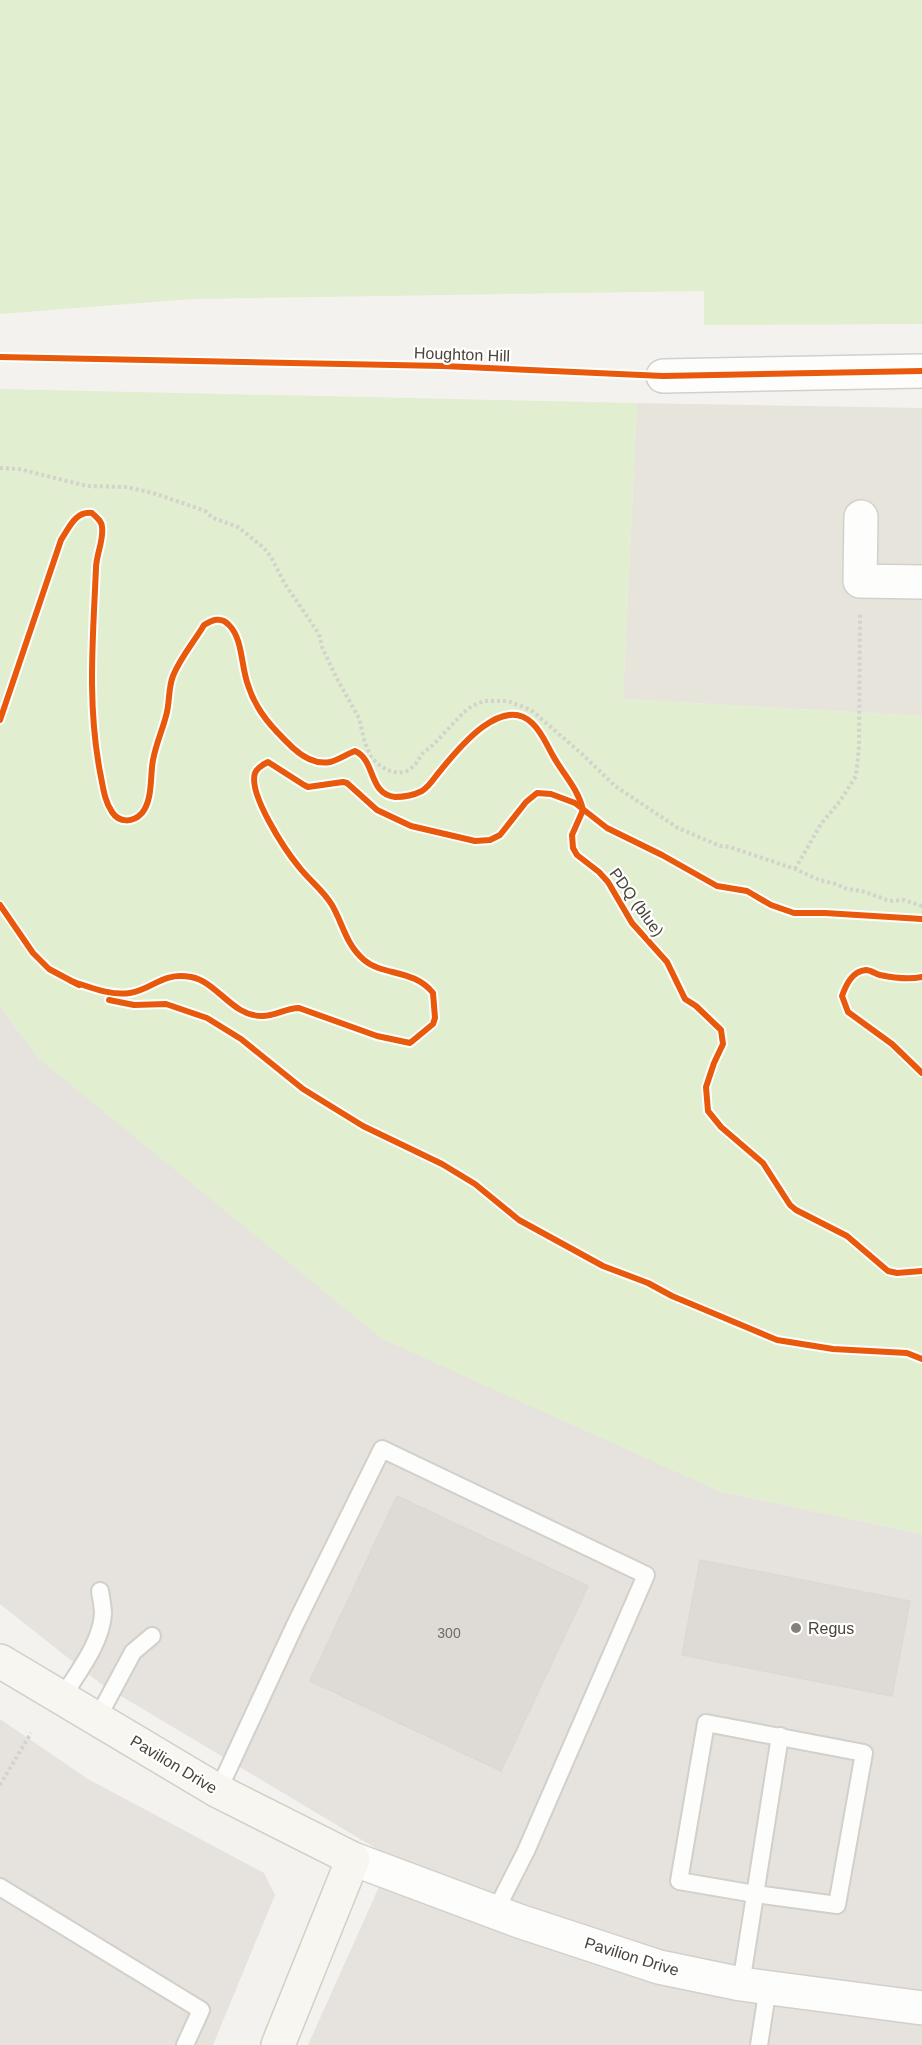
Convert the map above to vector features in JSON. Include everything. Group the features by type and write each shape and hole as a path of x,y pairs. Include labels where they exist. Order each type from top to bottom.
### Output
{"street":[{"path":"663,376 922,371"},
{"path":"861,517 860,581 922,582"},
{"name":"Pavilion Drive","path":"0,1661 218,1791 353,1859 495,1912 659,1967 755,1986 922,2008"},
{"path":"278,2045 353,1859"}],"lane":[{"path":"218,1791 295,1625 382,1449 646,1575 526,1851 495,1912"},
{"path":"62,1698 89,1654 101,1628 103,1612 99,1591"},
{"path":"97,1719 133,1652 152,1636"},
{"path":"706,1723 864,1753 837,1905 755,1894 679,1881 706,1723"},
{"path":"759,2045 755,1986 755,1894 780,1736"},
{"path":"0,1887 201,2010 185,2045"}],"path":[{"path":"0,468 27,471 81,485 126,487 153,493 205,511 213,518 238,527 264,548 271,557 285,584 319,634 322,647 336,677 359,718 371,757 387,770 408,771 422,754 472,706 484,701 508,701 531,710 615,786 678,828 720,846 730,847 795,869 810,877 847,889 862,891 890,901 904,900 922,906"},
{"path":"795,869 821,824 840,801 856,776 859,747 860,581"},
{"path":"361,754 368,766"},
{"path":"0,1785 31,1733"}],"shaded area":[{"path":"637,403 922,408 922,716 623,699"},
{"path":"0,1007 39,1059 718,1491 922,1534 922,2045 308,2045 392,1858 101,1684 0,1604"},
{"path":"0,1719 88,1779 264,1873 275,1895 213,2045 0,2045"}],"green space":[{"path":"0,0 922,0 922,324 704,325 704,291 192,299 0,314"},
{"path":"0,389 637,403 623,699 922,716 922,1534 718,1491 382,1339 39,1059 0,1007"}],"building":[{"path":"397,1496 588,1586 501,1771 310,1681"},
{"name":"Regus","path":"700,1560 910,1601 892,1696 682,1655"}],"cycle path":[{"name":"Houghton Hill","path":"0,357 443,366 663,376 922,371"},
{"path":"0,720 61,540 77,518 86,513 92,513 101,523 102,532 96,563 92,670 93,721 104,793 109,807 118,818 134,819 146,808 150,794 153,760 167,711 173,676 183,656 204,625 216,620 223,620 234,631 248,685 260,711 279,734 305,757 325,763 355,751 362,755 380,790 386,795 395,797 409,796 427,787 458,750 481,728 508,715 520,716 532,723 541,733 574,788 583,810"},
{"path":"71,981 123,994 138,991 172,977 191,977 201,980 242,1011 252,1015 267,1016 299,1008 377,1036 410,1043 433,1024 435,1018 433,993 417,980 380,969 364,960 353,948 328,900 285,848 269,822 254,782 256,771 268,762 308,787 347,783 377,810 411,826 475,841 490,840 500,835 526,802 537,793 551,794 575,803 607,828 717,886 747,891 771,905 794,913 922,919"},
{"name":"PDQ (blue)","path":"583,810 572,835 573,848 577,855 608,882 632,923 667,962 685,999 696,1006 721,1030 723,1044 706,1087 708,1111 721,1127 763,1163 790,1205 796,1210 847,1236 888,1271 897,1273 922,1271"},
{"path":"0,905 33,953 49,969 79,985"},
{"path":"922,977 896,978 868,970 861,971 850,979 842,996 848,1012 892,1044 922,1073"},
{"path":"109,1000 134,1005 166,1004 207,1018 241,1039 303,1089 363,1126 442,1164 475,1184 519,1220 603,1266 648,1283 672,1296 777,1340 833,1349 907,1353 922,1359"}],"place":[{"name":"Regus","path":"796,1628"}]}
